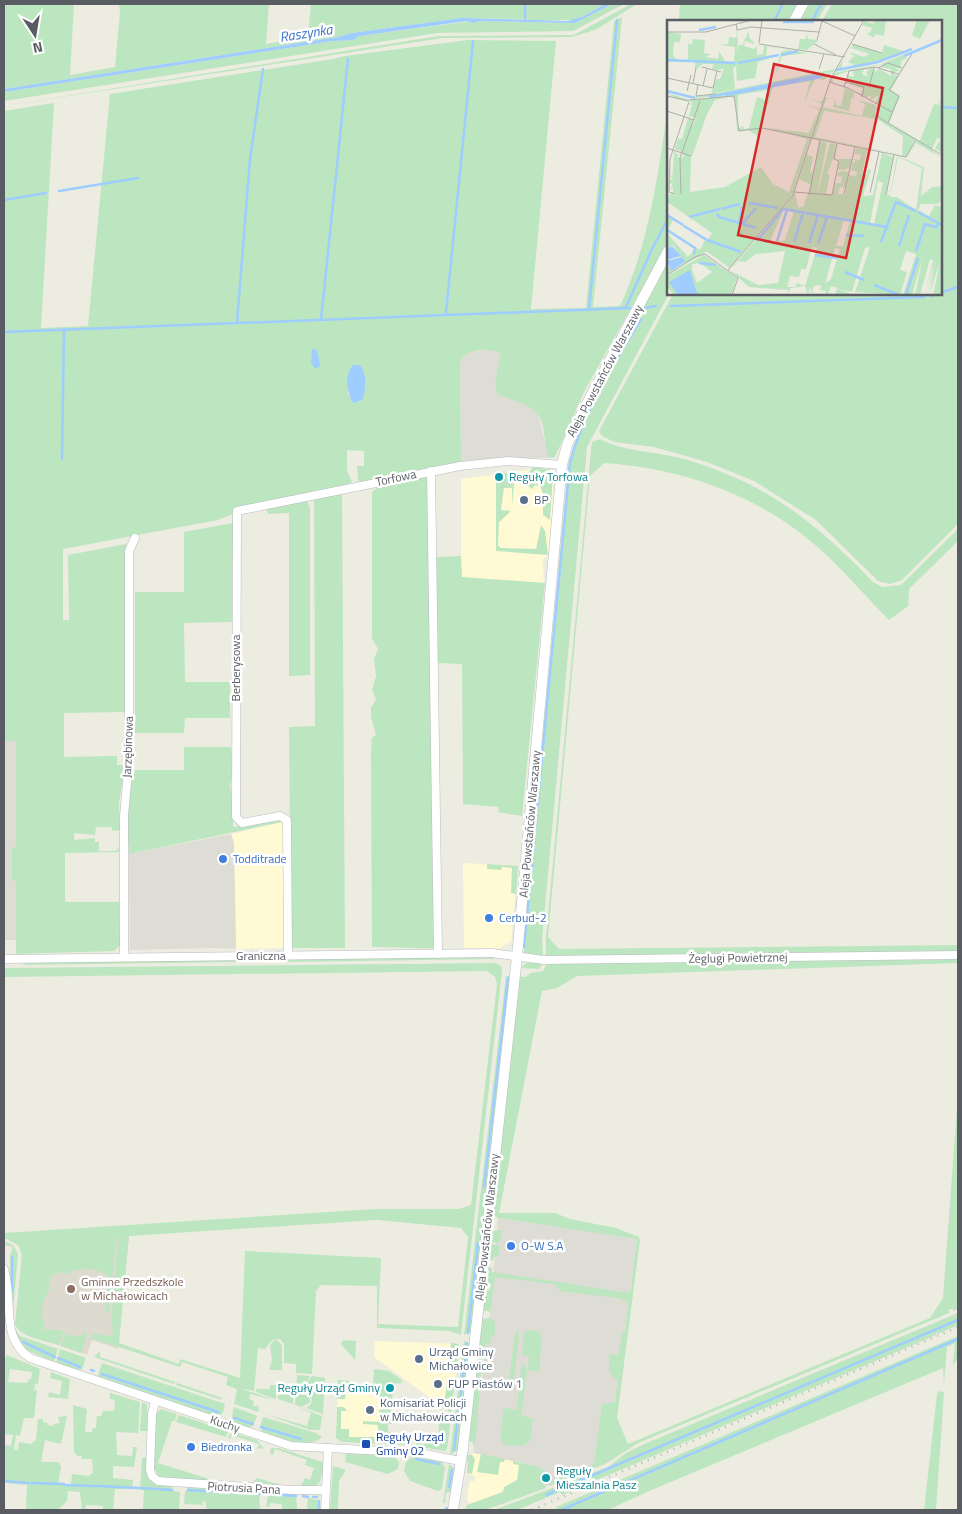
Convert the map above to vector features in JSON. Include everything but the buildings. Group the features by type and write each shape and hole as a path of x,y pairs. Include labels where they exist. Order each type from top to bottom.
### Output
{"street":[{"path":"795,20 803,4"},
{"name":"Aleja Powstańców Warszawy","path":"453,1510 518,958 562,465 566,445 576,424 667,253"},
{"name":"Torfowa","path":"236,516 238,510 460,466 508,461 562,465"},
{"path":"431,471 438,954"},
{"name":"Berberysowa","path":"236,516 237,820 242,823 283,816 287,821 288,955"},
{"name":"Jarzębinowa","path":"124,957 124,816 129,761 129,551 135,538"},
{"name":"Graniczna","path":"4,959 438,954 506,954 518,958"},
{"name":"Żeglugi Powietrznej","path":"518,958 547,960 958,954"},
{"path":"4,1269 7,1340"},
{"name":"Kuchy","path":"7,1340 18,1352 30,1358 291,1446 420,1453 460,1462"},
{"name":"Piotrusia Pana","path":"155,1401 152,1415 150,1470 154,1478 162,1483 325,1490"},
{"path":"325,1510 328,1448"}],"shaded area":[{"path":"488,349 502,354 496,377 498,395 531,405 538,414 549,458 504,458 461,462 460,360 470,352"},
{"path":"547,467 554,475 550,555 543,559 544,583 461,577 461,479"},
{"path":"4,718 16,718 16,940 4,940"},
{"path":"282,822 284,824 285,948 236,949 234,844 231,834"},
{"path":"231,834 234,843 236,949 130,950 129,854"},
{"name":"Cerbud-2","path":"463,863 518,866 511,941 499,949 464,948"},
{"path":"498,1218 637,1238 607,1463 545,1487 541,1478 548,1475 532,1465 474,1453 473,1442 490,1313"},
{"name":"Gminne Przedszkole w Michałowicach","path":"129,1236 118,1349 92,1340 87,1355 25,1334 16,1324 22,1254 35,1242"},
{"path":"375,1341 459,1344 451,1413 374,1357"},
{"path":"373,1380 385,1381 383,1444 347,1442 336,1425 338,1391 352,1392 352,1385 373,1386"},
{"path":"474,1453 532,1465 548,1475 467,1505 470,1503 467,1500 470,1481 475,1481 475,1476 469,1475 472,1455"}],"green space":[{"path":"4,4 74,4 70,75 115,67 120,12 119,4 269,4 266,44 308,37 311,4 605,4 576,20 528,20 524,16 523,19 461,18 352,33 338,37 4,89"},
{"path":"612,4 624,4 573,31 437,33 4,101 4,92 333,41 353,40 360,36 472,21 475,23 478,21 575,23"},
{"path":"631,4 637,4 597,29 572,37 443,38 4,106 438,36 574,35"},
{"path":"680,4 798,4 790,20 679,20"},
{"path":"809,4 827,4 818,20 800,20"},
{"path":"832,4 958,4 958,524 902,580 890,584 878,581 816,520 754,481 707,462 654,447 614,442 602,436 599,431 672,295 942,295 942,20 823,20"},
{"path":"622,17 593,307 620,306 630,282 651,209 667,113 667,244 584,392 555,457 549,458 543,427 537,413 520,402 498,395 496,380 501,354 491,350 473,351 460,361 461,462 360,482 358,480 357,466 364,466 364,451 347,450 347,471 352,481 348,486 233,508 233,514 218,520 63,549 63,620 69,620 68,555 126,544 127,709 125,712 64,713 64,757 117,756 117,765 125,765 119,803 120,830 112,831 112,827 96,827 95,835 74,833 74,840 95,838 95,842 99,842 99,851 116,851 119,848 119,852 65,853 65,902 119,902 120,945 114,951 16,954 16,881 12,880 12,848 16,847 16,741 4,741 4,111 54,103 41,328 88,326 110,94 345,56 468,40 556,41 531,309 586,308 614,21","holes":["364,373 363,397 360,402 354,403 348,394 348,378"]},
{"path":"667,264 668,295 587,447 542,939 543,956 524,954 568,467 579,431"},
{"path":"600,439 621,447 688,460 743,481 789,508 810,524 831,541 873,582 882,587 901,585 958,529 958,541 909,589 908,606 889,620 814,544 791,526 742,498 689,478 632,466 604,463 590,476 548,937 559,949 958,945 956,952 546,956 546,937 591,450 592,442"},
{"path":"533,467 549,469 553,476 550,520 543,515 543,503 546,501 540,486 534,485 533,489 526,485 526,476"},
{"path":"512,470 515,470 512,507 512,488 504,488 501,510 511,511 499,522 498,545 501,548 536,549 541,525 545,531 548,555 496,551 496,479 501,478 500,474 496,475 495,473 512,473"},
{"path":"425,477 428,479 436,948 372,947 371,754 372,738 376,735 371,717 371,708 376,699 372,690 376,676 374,659 378,649 372,638 372,492 379,486"},
{"path":"342,494 345,948 291,948 289,727 315,726 314,497"},
{"path":"307,500 310,508 310,675 289,676 289,513 268,514 267,509"},
{"path":"233,523 232,622 184,623 185,682 230,682 230,718 185,718 184,733 135,733 135,592 184,592 184,532"},
{"path":"461,556 462,577 545,583 522,816 498,812 499,807 463,804 462,664 437,663 436,557"},
{"path":"184,747 231,747 233,769 230,787 233,801 233,827 281,820 284,824 282,822 129,854 126,818 135,770 184,770"},
{"path":"487,864 518,866 516,894 511,893 512,868 502,867 501,870 487,869"},
{"path":"493,957 494,959 285,962 293,959"},
{"path":"236,959 236,962 22,965 29,962"},
{"path":"958,959 958,963 577,976 557,988 542,991 499,1213 555,1213 570,1219 616,1228 639,1237 617,1418 628,1444 930,1318 943,1298 958,1094 958,1309 953,1311 953,1309 949,1309 949,1313 638,1443 607,1463 550,1486 552,1481 594,1464 602,1404 615,1402 618,1380 612,1377 609,1369 610,1354 618,1355 622,1333 625,1332 628,1302 617,1298 560,1291 555,1284 495,1277 490,1312 483,1310 485,1291 490,1290 491,1284 486,1282 488,1268 492,1267 492,1272 630,1293 637,1239 498,1218 493,1215 520,977 543,971 546,965 550,964"},
{"path":"495,963 501,966 502,971 461,1335 449,1331 377,1328 377,1286 321,1285 316,1291 312,1374 296,1373 296,1364 284,1363 284,1344 280,1339 272,1340 265,1349 258,1348 254,1391 239,1388 276,1400 250,1394 249,1399 254,1401 253,1405 257,1407 258,1403 259,1412 234,1404 237,1389 226,1385 228,1377 182,1362 180,1367 91,1338 93,1334 112,1336 113,1326 111,1326 118,1237 116,1237 109,1313 105,1313 108,1275 89,1269 69,1271 69,1274 60,1272 52,1275 49,1282 51,1289 49,1289 42,1311 45,1325 43,1329 64,1331 59,1345 22,1333 15,1324 22,1255 18,1245 4,1238 4,1233 376,1209 459,1209 471,1205 497,984 495,977 487,971 4,977 4,968","holes":["377,1220 461,1228 468,1237 458,1327 378,1324 381,1258 245,1251 240,1378 180,1359 179,1364 119,1343 129,1236"]},
{"path":"526,963 541,963 542,965 539,969 521,968"},
{"path":"506,976 511,976 471,1331 464,1335"},
{"path":"502,1231 499,1243 491,1242 492,1232"},
{"path":"4,1241 13,1245 18,1254 12,1323 20,1336 58,1349 54,1362 22,1348 11,1326 10,1255 13,1247 4,1245"},
{"path":"490,1244 499,1245 499,1256 494,1257 493,1261 489,1259"},
{"path":"958,1313 958,1325 938,1334 936,1332 936,1335 562,1495 560,1492 517,1510 494,1510 608,1467 626,1453 642,1445"},
{"path":"489,1318 495,1322 495,1335 491,1335 490,1343 486,1343 485,1352 489,1353 489,1355 483,1355 475,1445 469,1440 482,1319"},
{"path":"517,1330 519,1335 514,1380 508,1388 515,1334"},
{"path":"528,1330 537,1331 542,1336 539,1372 528,1370 529,1356 522,1355 524,1333"},
{"path":"66,1332 68,1335 81,1336 82,1333 88,1333 81,1353 61,1346"},
{"path":"958,1336 958,1358 953,1365 955,1343 947,1347 944,1384 943,1368 608,1510 557,1510 556,1507"},
{"path":"278,1340 282,1346 282,1370 269,1370 272,1360 270,1345 273,1341"},
{"path":"343,1340 356,1341 355,1360 341,1344"},
{"path":"464,1341 470,1344 458,1450 450,1455"},
{"path":"451,1343 459,1344 457,1366 449,1365"},
{"path":"60,1349 86,1358 82,1369 78,1371 56,1363"},
{"path":"100,1351 100,1357 175,1382 174,1384 94,1357"},
{"path":"7,1355 40,1369 38,1384 35,1384 34,1390 37,1390 34,1418 24,1418 20,1436 16,1435 14,1450 18,1450 19,1442 31,1444 36,1440 38,1419 43,1419 43,1422 47,1423 47,1425 53,1426 60,1423 58,1417 67,1416 61,1444 45,1440 41,1462 59,1462 61,1467 58,1484 71,1484 72,1474 89,1476 93,1472 92,1459 82,1459 82,1456 77,1456 74,1451 73,1405 87,1409 85,1432 92,1432 93,1428 96,1428 97,1416 101,1416 103,1411 114,1411 115,1400 110,1399 110,1393 140,1402 138,1433 116,1432 117,1455 132,1456 133,1447 137,1447 134,1467 113,1466 113,1478 133,1480 132,1489 115,1489 113,1510 103,1510 103,1506 86,1505 85,1510 82,1510 80,1492 68,1491 67,1501 58,1510 26,1510 27,1485 4,1483 4,1445 11,1446 13,1435 5,1434 4,1439 4,1360","holes":["10,1369 32,1372 31,1379 27,1383 8,1382"]},
{"path":"102,1363 225,1404 223,1413 216,1417 97,1378"},
{"path":"524,1363 527,1371 521,1416 533,1418 530,1441 523,1446 504,1445 500,1437 504,1408 517,1410 521,1366"},
{"path":"374,1369 389,1371 402,1380 401,1383 389,1384 388,1389 393,1390 391,1413 393,1415 392,1424 388,1424 388,1431 391,1432 391,1438 407,1440 409,1436 407,1445 342,1442 336,1438 337,1407 344,1407 347,1411 341,1411 341,1429 349,1429 349,1437 378,1437 378,1425 363,1424 363,1421 379,1422 380,1386 373,1385"},
{"path":"51,1372 70,1379 68,1399 48,1397 49,1392 60,1395 62,1381 50,1378"},
{"path":"297,1375 310,1376 303,1388 310,1402 302,1407 295,1405"},
{"path":"312,1376 325,1378 323,1414 306,1408 311,1404 312,1399 304,1386"},
{"path":"447,1379 455,1380 451,1413 444,1408"},
{"path":"338,1380 350,1381 350,1393 346,1393 345,1399 337,1399"},
{"path":"177,1383 222,1398 222,1400 176,1385"},
{"path":"270,1385 277,1385 276,1399 256,1392 256,1389 270,1389"},
{"path":"279,1390 294,1391 293,1404 278,1399"},
{"path":"940,1391 944,1392 936,1510 924,1510 937,1394"},
{"path":"142,1402 147,1404 148,1431 140,1431"},
{"path":"295,1406 322,1416 320,1430 310,1430 265,1414 307,1426 311,1413"},
{"path":"234,1407 257,1416 253,1426 248,1428 233,1423"},
{"path":"161,1409 177,1414 175,1421 172,1421 158,1463 216,1481 252,1483 257,1478 284,1486 161,1480 154,1468 155,1415"},
{"path":"440,1410 451,1418 447,1449 445,1451 416,1446 416,1437 417,1441 438,1443"},
{"path":"179,1415 228,1431 226,1437 176,1422"},
{"path":"263,1417 316,1433 322,1437 317,1441 310,1442 310,1444 295,1443 263,1433 260,1427"},
{"path":"231,1432 257,1440 263,1448 257,1449 259,1444 232,1435 228,1439"},
{"path":"271,1448 279,1448 325,1463 320,1482 315,1486 301,1486 305,1478 310,1480 314,1468 305,1465 307,1460 275,1449 273,1455 270,1454"},
{"path":"346,1454 393,1455 399,1462 398,1469 388,1474 345,1462"},
{"path":"481,1454 505,1459 504,1462 500,1462 498,1475 477,1472"},
{"path":"466,1455 472,1455 475,1459 472,1474 467,1473 468,1462"},
{"path":"146,1457 157,1484 171,1486 174,1491 180,1492 179,1510 143,1510 144,1490 140,1490 142,1458"},
{"path":"412,1457 441,1461 445,1467 442,1489 438,1491 410,1481 404,1471 406,1462"},
{"path":"513,1461 539,1467 548,1475 541,1478 546,1488 485,1510 465,1510 467,1505 503,1492 504,1487 517,1480 519,1465 513,1464"},
{"path":"449,1464 454,1468 452,1491 446,1493 445,1500 447,1501 443,1503"},
{"path":"333,1466 346,1470 339,1481 338,1510 330,1510"},
{"path":"189,1487 217,1489 219,1494 225,1494 228,1490 242,1490 244,1495 250,1495 253,1491 259,1491 260,1509 207,1510 205,1501 202,1502 203,1505 184,1504 185,1492"},
{"path":"269,1492 296,1493 297,1510 282,1510 282,1504 270,1503 269,1507 266,1507"},
{"path":"308,1498 318,1500 318,1510 307,1510"}],"water":[{"path":"605,4 612,4 575,23 478,21 475,23 467,21 360,36 353,40 333,41 4,92 4,89 338,37 352,33 461,18 568,21 582,17"},
{"path":"312,349 317,350 320,366 315,369 311,362"},
{"path":"353,365 360,365 365,381 363,399 356,403 352,402 347,383 348,373"}],"waterway":[{"path":"525,4 525,20"},
{"path":"775,20 783,4"},
{"path":"813,20 821,4"},
{"path":"589,309 617,20"},
{"path":"446,313 473,41"},
{"path":"321,320 348,59"},
{"path":"237,322 250,159 263,69"},
{"path":"942,107 958,108"},
{"path":"59,191 138,178"},
{"path":"4,200 46,193"},
{"path":"626,307 667,221"},
{"path":"942,292 958,287"},
{"path":"671,306 924,297"},
{"path":"644,308 656,306"},
{"path":"4,332 630,308"},
{"path":"524,947 570,463 591,407 610,370 641,319"},
{"path":"62,459 64,329"},
{"path":"484,1187 508,978"},
{"path":"468,1333 478,1243"},
{"path":"12,1257 12,1290"},
{"path":"546,1495 958,1320"},
{"path":"561,1510 958,1339"},
{"path":"23,1342 55,1357"},
{"path":"454,1450 467,1343"},
{"path":"58,1358 80,1367"},
{"path":"102,1374 218,1412"},
{"path":"234,1418 253,1424"},
{"path":"261,1427 301,1439"},
{"path":"416,1459 439,1464"},
{"path":"449,1487 452,1470"},
{"path":"4,1481 28,1483"},
{"path":"31,1483 64,1484"},
{"path":"65,1485 96,1486"},
{"path":"98,1486 139,1488"},
{"path":"141,1488 172,1490"},
{"path":"188,1490 218,1492"},
{"path":"226,1492 243,1493"},
{"path":"251,1493 260,1494"},
{"path":"268,1494 296,1496"},
{"path":"303,1496 308,1497"},
{"path":"319,1501 319,1510"}],"railway":[{"path":"532,1510 958,1327"}],"place":[{"name":"Reguły Torfowa","path":"499,477"},
{"name":"BP","path":"524,500"},
{"name":"Todditrade","path":"223,859"},
{"name":"Cerbud-2","path":"489,918"},
{"name":"O-W S.A","path":"511,1246"},
{"name":"Gminne Przedszkole w Michałowicach","path":"71,1289"},
{"name":"Urząd Gminy Michałowice","path":"419,1359"},
{"name":"FUP Piastów 1","path":"438,1384"},
{"name":"Reguły Urząd Gminy","path":"390,1388"},
{"name":"Komisariat Policji w Michałowicach","path":"370,1410"},
{"name":"Reguły Urząd Gminy 02","path":"366,1444"},
{"name":"Biedronka","path":"191,1447"},
{"name":"Reguły Mieszalnia Pasz","path":"546,1478"}],"water label":[{"name":"Raszynka","path":"306,33"}]}
